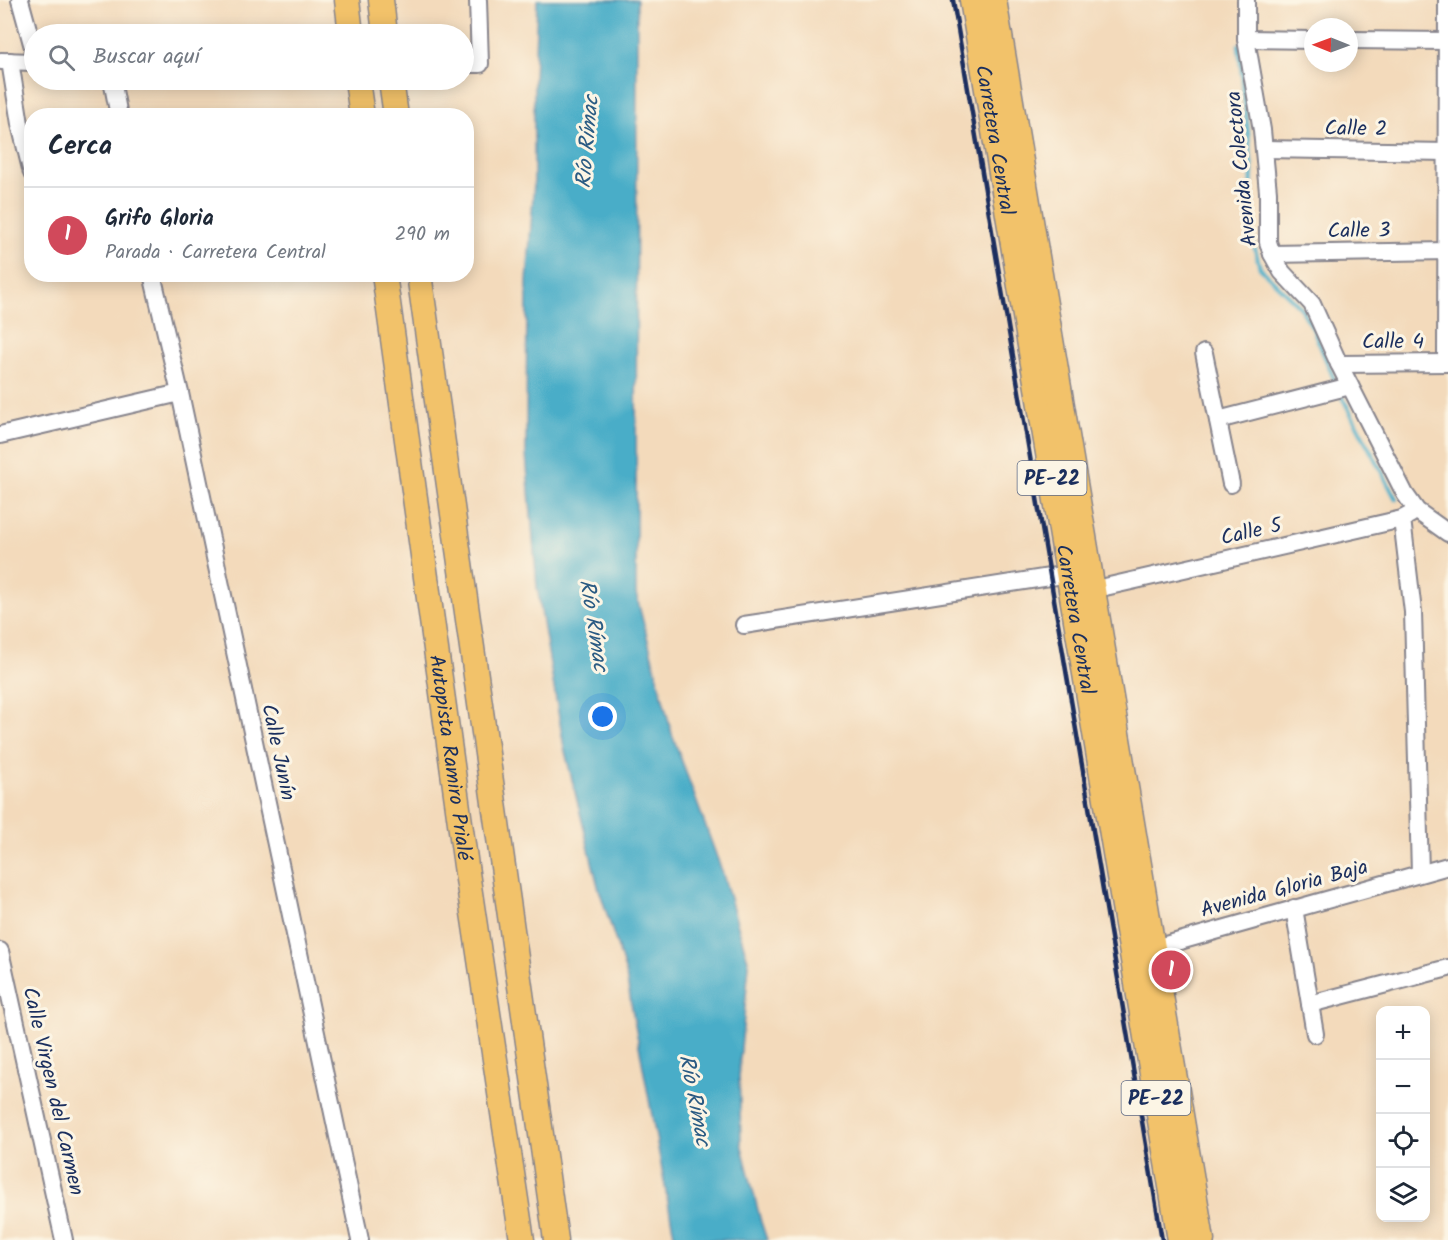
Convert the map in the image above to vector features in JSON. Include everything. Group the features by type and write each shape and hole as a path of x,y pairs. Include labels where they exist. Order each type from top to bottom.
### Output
{"highway":[{"path":"347,0 350,24"},
{"path":"381,0 384,24"},
{"name":"Carretera Central","path":"972,0 1068,574 1142,951 1202,1240"},
{"name":"Carretera Central","path":"994,0 1092,590 1180,1240"},
{"path":"358,90 361,108"},
{"path":"393,90 395,108"},
{"name":"Autopista Ramiro Prialé","path":"385,282 467,878 522,1240"},
{"name":"Autopista Ramiro Prialé","path":"419,282 556,1240"}],"street":[{"path":"20,0 27,24"},
{"path":"474,64 480,64 478,0"},
{"name":"Avenida Colectora","path":"1246,0 1246,39 1259,107 1268,192 1268,242 1282,272 1312,304 1339,364 1405,494 1410,515"},
{"path":"1447,0 1447,363"},
{"path":"1246,39 1304,40"},
{"path":"1358,40 1448,41"},
{"path":"24,62 5,61 24,140"},
{"path":"114,90 117,108"},
{"name":"Calle 2","path":"1264,149 1448,152"},
{"name":"Calle 3","path":"1272,254 1448,251"},
{"name":"Calle Junín","path":"154,282 180,393 360,1240"},
{"path":"1204,353 1231,484"},
{"name":"Calle 4","path":"1339,364 1447,363"},
{"path":"1218,420 1350,386"},
{"path":"0,435 180,393"},
{"path":"1420,873 1410,515 1448,533"},
{"name":"Calle 5","path":"1092,590 1410,515"},
{"path":"744,625 1068,574"},
{"name":"Avenida Gloria Baja","path":"1142,951 1448,866"},
{"path":"1294,908 1316,1034"},
{"name":"Calle Virgen del Carmen","path":"0,951 64,1240"},
{"path":"1310,1004 1448,968"}],"water":[{"name":"Río Rímac","path":"537,0 637,0 636,594 672,734 722,871 749,964 739,1070 741,1143 767,1240 675,1240 625,970 598,886 564,747 537,587 526,454 527,282 534,182"}],"waterway":[{"path":"1239,45 1252,171 1250,230 1260,268 1300,307 1312,326 1339,391 1396,499"}],"railway":[{"path":"953,0 1162,1240"}],"place":[{"name":"Grifo Gloria","path":"1171,970"}]}
